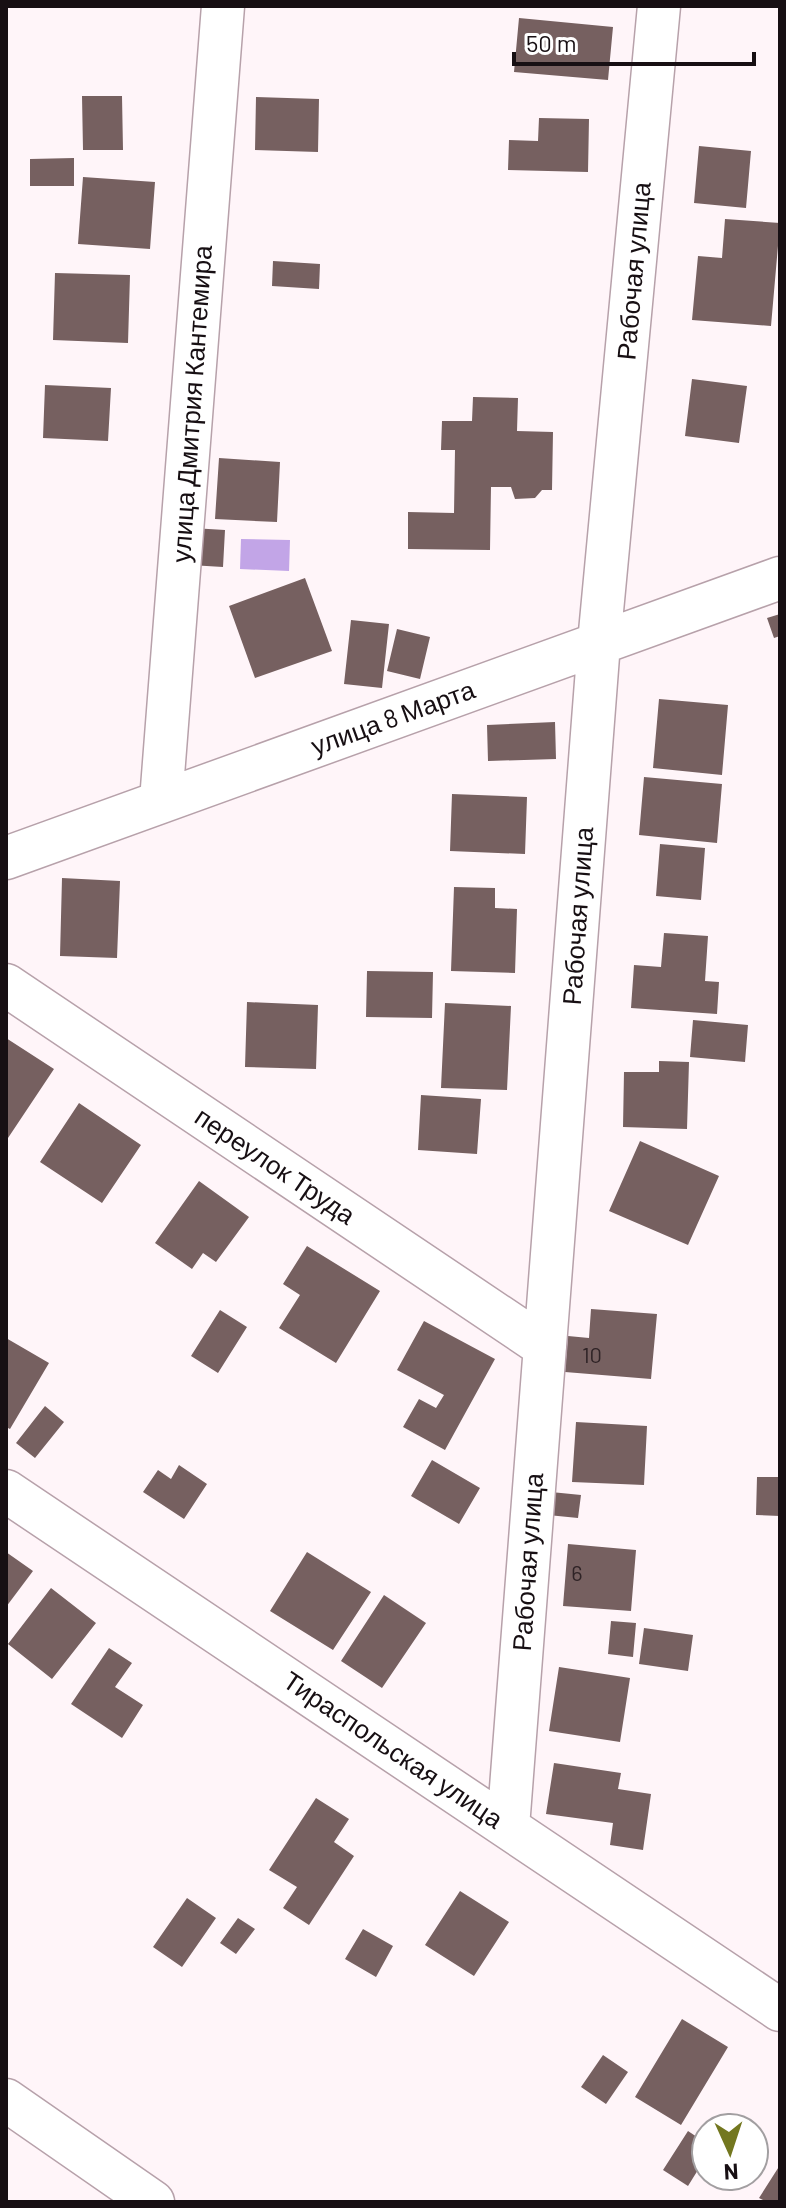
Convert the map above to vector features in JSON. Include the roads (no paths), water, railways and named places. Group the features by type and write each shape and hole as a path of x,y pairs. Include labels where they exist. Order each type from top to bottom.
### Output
{"street":[{"name":"улица Дмитрия Кантемира","path":"161,801 223,6"},
{"name":"Рабочая улица","path":"508,1827 599,643 659,6"},
{"name":"улица 8 Марта","path":"6,858 780,578"},
{"name":"переулок Труда","path":"6,985 545,1347"},
{"name":"Тираспольская улица","path":"6,1491 780,2010"},
{"path":"6,2100 153,2202"}]}
